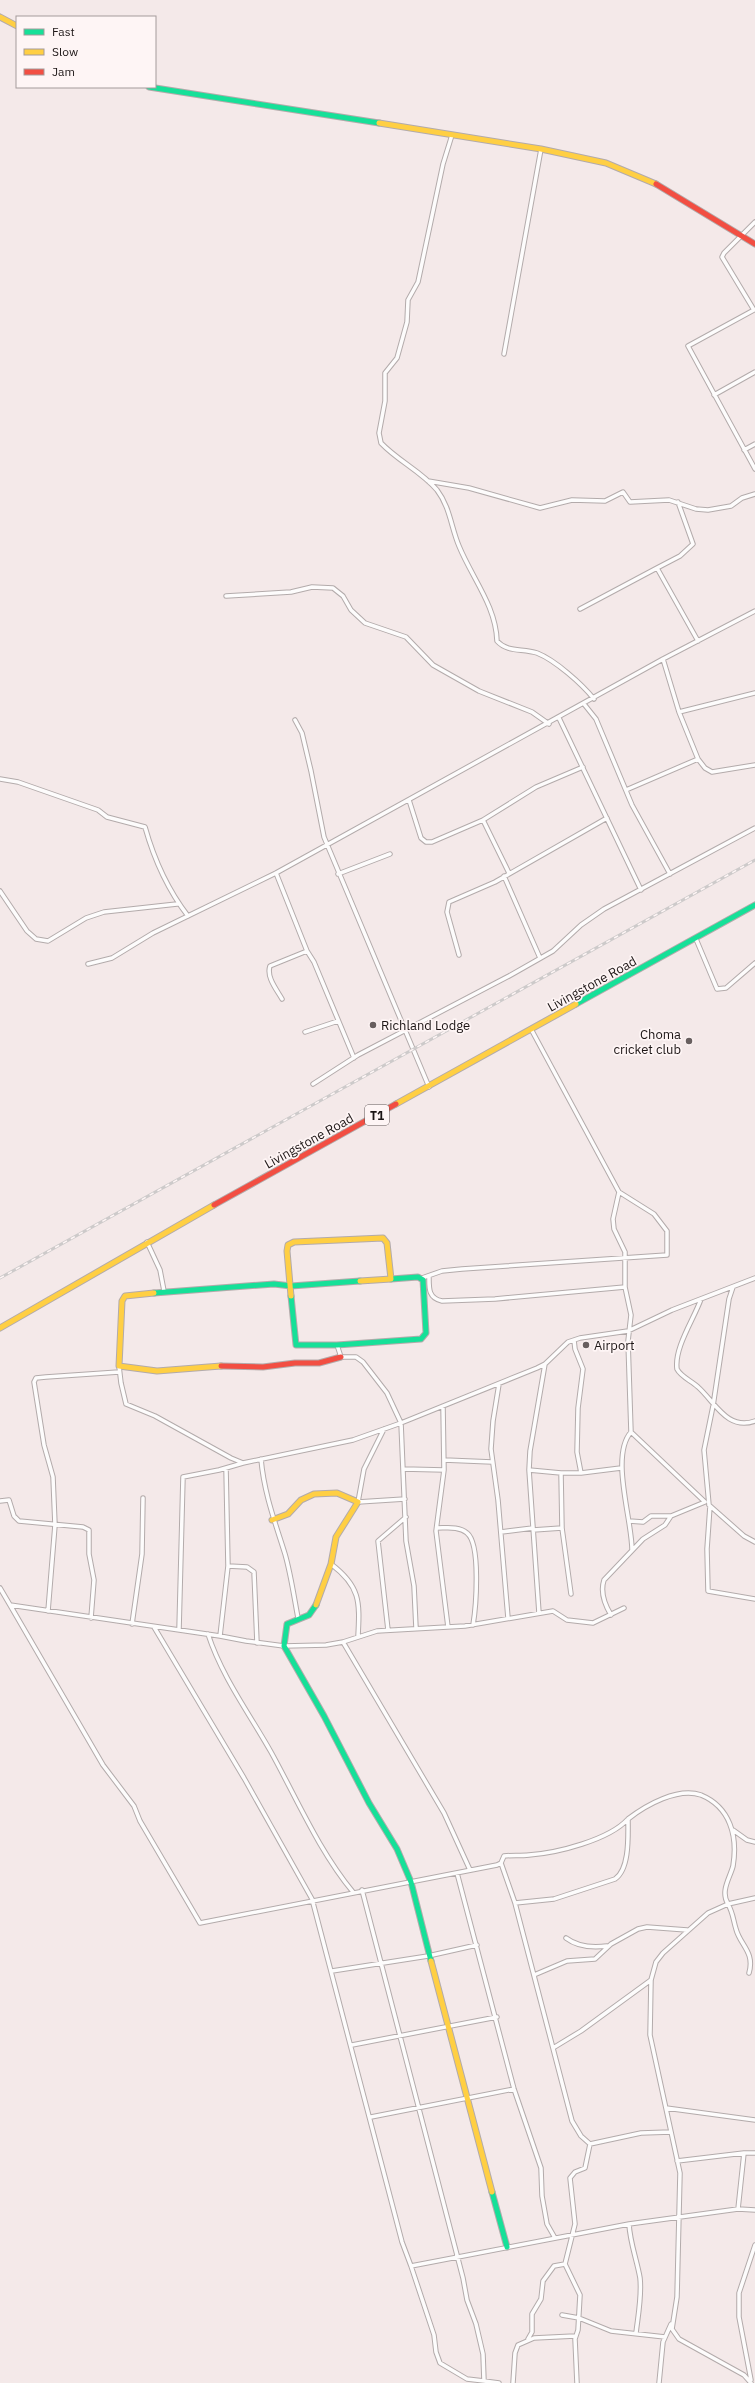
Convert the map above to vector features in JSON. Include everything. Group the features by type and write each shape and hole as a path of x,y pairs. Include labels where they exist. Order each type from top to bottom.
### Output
{"main road":[{"path":"0,16 16,25"},
{"path":"154,88 541,149 606,163 646,178 755,244"},
{"name":"Livingstone Road","path":"0,1328 147,1242 755,905"},
{"path":"340,1357 319,1363 295,1363 263,1367 230,1365 157,1371 119,1369 122,1301 124,1297 129,1294 164,1291 274,1284 291,1286 422,1278 426,1333 423,1338 337,1345 296,1345 291,1286 288,1248 290,1244 294,1242 382,1238 387,1243 391,1279"},
{"path":"272,1520 288,1514 301,1500 314,1494 337,1493 358,1502 336,1537 332,1564 316,1606 309,1615 298,1618 286,1626 284,1646 324,1716 368,1803 397,1849 411,1882 428,1956 507,2247"}],"street":[{"path":"452,135 443,164 418,282 408,300 407,322 397,358 385,374 385,401 379,433 381,443 428,481 438,491 451,516 458,544 492,609 496,641 509,649 537,653 553,663 585,688 594,699"},
{"path":"504,354 541,149"},
{"path":"755,222 724,253 723,259 755,310 688,346 755,469"},
{"path":"714,395 755,372"},
{"path":"744,450 755,444"},
{"path":"428,481 469,488 540,508 572,500 605,501 623,492 630,502 678,502 696,509 708,510 731,506 742,498 755,494"},
{"path":"580,609 680,556 693,544 678,502"},
{"path":"657,568 698,641"},
{"path":"226,596 291,592 312,587 333,588 343,596 352,610 365,623 406,637 434,665 484,694 532,712 549,724"},
{"path":"88,964 112,958 153,933 276,873 549,724 663,659 755,611"},
{"path":"663,659 679,712 698,759 705,768 712,772 755,765"},
{"path":"679,712 755,693"},
{"path":"584,704 596,719 615,769 650,841 670,874"},
{"path":"559,718 641,890"},
{"path":"295,720 302,733 327,844 338,874 429,1087"},
{"path":"626,790 698,759"},
{"path":"409,800 421,838 429,843 437,841 483,820 536,786 583,766"},
{"path":"0,779 18,782 98,810 107,817 145,827 154,857 177,904 188,916"},
{"path":"459,955 447,912 448,904 504,876 607,818"},
{"path":"483,820 509,873"},
{"path":"313,1084 354,1058 553,951 581,925 604,909 755,828"},
{"path":"338,874 390,854"},
{"path":"276,873 307,951 314,962 354,1058"},
{"path":"504,876 540,958"},
{"path":"0,891 27,931 36,939 48,940 86,918 104,912 177,904"},
{"path":"696,939 717,989 726,988 755,963"},
{"path":"282,999 272,982 268,971 270,966 307,951"},
{"path":"305,1032 338,1022"},
{"path":"422,1278 442,1271 455,1269 626,1256 666,1255 667,1230 654,1214 619,1192 532,1029"},
{"path":"619,1192 613,1219 614,1229 623,1244 626,1256 625,1287 631,1315 628,1331 631,1432 626,1438 622,1468 629,1521 632,1530 632,1550"},
{"path":"147,1242 160,1270 164,1291"},
{"path":"429,1276 431,1297 442,1301 495,1299 625,1287"},
{"path":"179,1630 183,1477 226,1468 243,1462 336,1444 384,1429 499,1384 545,1364 564,1345 574,1340 628,1331 701,1299 755,1278"},
{"path":"733,1286 729,1299 713,1406 704,1450 710,1506 707,1550 708,1591 755,1599"},
{"path":"701,1299 695,1316 686,1331 676,1365 679,1373 699,1388 713,1406 733,1421 743,1424 755,1421"},
{"path":"574,1340 575,1349 583,1369 578,1408 577,1445 581,1473"},
{"path":"337,1345 340,1357 356,1357 363,1362 387,1393 401,1423 406,1541 415,1600 416,1628"},
{"path":"539,1613 529,1470 530,1452 545,1364"},
{"path":"48,1611 55,1524 53,1477 44,1445 34,1382 36,1378 119,1369 126,1404 155,1416 225,1455 243,1462"},
{"path":"499,1384 491,1434 492,1462 501,1532 508,1618"},
{"path":"443,1406 444,1470 437,1528 448,1627"},
{"path":"384,1429 364,1469 358,1502 405,1499"},
{"path":"631,1432 705,1502 744,1536 755,1542"},
{"path":"261,1459 263,1479 272,1520 284,1553 298,1618"},
{"path":"444,1460 492,1462"},
{"path":"220,1636 228,1566 226,1468"},
{"path":"529,1470 560,1473 581,1473 622,1468"},
{"path":"403,1469 444,1470"},
{"path":"560,1473 562,1528 571,1594"},
{"path":"132,1624 142,1554 143,1498"},
{"path":"0,1502 9,1500 12,1513 19,1520 83,1527 89,1530 89,1554 94,1580 91,1618"},
{"path":"629,1521 643,1522 652,1516 671,1516 705,1502"},
{"path":"612,1615 604,1599 603,1582 643,1539 665,1525 671,1516"},
{"path":"388,1630 377,1545 382,1536 406,1517"},
{"path":"437,1528 460,1528 467,1532 473,1542 477,1584 473,1625"},
{"path":"501,1532 562,1528"},
{"path":"332,1564 348,1577 353,1584 358,1609 358,1636"},
{"path":"228,1566 247,1567 254,1572 257,1643"},
{"path":"0,1588 103,1765 134,1806 140,1821 200,1923 362,1890 457,1873 501,1863"},
{"path":"10,1605 284,1646 326,1645 343,1642 358,1636 388,1630 473,1625 539,1613 556,1612 567,1620 593,1624 624,1608"},
{"path":"154,1627 244,1778 312,1900 352,2045 402,2242 434,2335 437,2358 447,2368 471,2381 499,2383"},
{"path":"208,1634 225,1674 319,1840 342,1879 353,1892"},
{"path":"343,1642 444,1813 470,1870"},
{"path":"590,2144 581,2136 572,2121 515,1903 501,1863 504,1856 543,1853 603,1836 622,1826 628,1819 668,1797 695,1793 721,1806 733,1830 733,1866 726,1883 725,1894 728,1904 733,1910 738,1934 749,1948 751,1969 749,1973"},
{"path":"515,1903 554,1899 615,1879 621,1874 625,1860 628,1819"},
{"path":"733,1830 747,1840 755,1842"},
{"path":"457,1873 497,2017 514,2089 541,2168 543,2208 547,2224 555,2238"},
{"path":"362,1890 457,2256 467,2300 479,2337 484,2381"},
{"path":"659,2383 660,2361 665,2337 672,2323 677,2297 680,2173 650,2035 651,1980 656,1962 687,1930 708,1913 728,1904 755,1898"},
{"path":"534,1975 567,1961 595,1958 608,1946 638,1929 647,1927 687,1930"},
{"path":"566,1938 573,1944 586,1947 608,1946"},
{"path":"332,1971 428,1956 477,1945"},
{"path":"553,2048 581,2031 651,1980"},
{"path":"352,2045 447,2025 497,2017"},
{"path":"371,2118 514,2089"},
{"path":"666,2108 755,2120"},
{"path":"590,2144 641,2133 671,2132"},
{"path":"577,2383 576,2336 579,2318 580,2291 565,2264 573,2234 575,2216 570,2178 575,2172 585,2168 590,2144"},
{"path":"738,2209 744,2153"},
{"path":"677,2161 755,2153"},
{"path":"411,2266 629,2224 738,2209 755,2210"},
{"path":"629,2224 630,2235 640,2278 639,2310 636,2333"},
{"path":"752,2383 739,2317 739,2293 755,2245"},
{"path":"528,2339 532,2332 532,2314 541,2299 545,2277 554,2266 565,2264"},
{"path":"562,2315 579,2318 603,2329 665,2337"},
{"path":"672,2323 674,2333 679,2339 744,2375 752,2383"},
{"path":"513,2383 515,2350 518,2345 528,2339 576,2336"}],"railway":[{"path":"0,1278 755,860"}],"traffic: fast":[{"path":"155,88 379,123"},
{"path":"576,1004 755,905"},
{"path":"291,1296 296,1345 337,1345 421,1339 426,1333 423,1280 418,1277 391,1279"},
{"path":"154,1293 274,1284 291,1286 360,1281"},
{"path":"316,1605 309,1615 287,1624 284,1646 324,1716 369,1803 397,1849 411,1882 431,1961"},
{"path":"492,2192 507,2247"}],"traffic: slow":[{"path":"0,17 16,25"},
{"path":"379,123 541,149 606,163 656,184"},
{"path":"396,1104 576,1004"},
{"path":"0,1328 214,1205"},
{"path":"291,1296 287,1251 288,1245 294,1242 383,1238 387,1243 391,1279 360,1281"},
{"path":"154,1293 125,1296 122,1301 119,1366 157,1371 221,1366"},
{"path":"272,1520 288,1514 301,1500 314,1494 337,1493 358,1502 336,1537 331,1564 316,1605"},
{"path":"431,1961 492,2192"}],"traffic: jam":[{"path":"656,184 755,244"},
{"path":"214,1205 396,1104"},
{"path":"221,1366 263,1367 295,1363 319,1363 341,1357"}],"place":[{"name":"Richland Lodge","path":"373,1025"},
{"name":"Choma cricket club","path":"689,1041"},
{"name":"Airport","path":"586,1345"}]}
